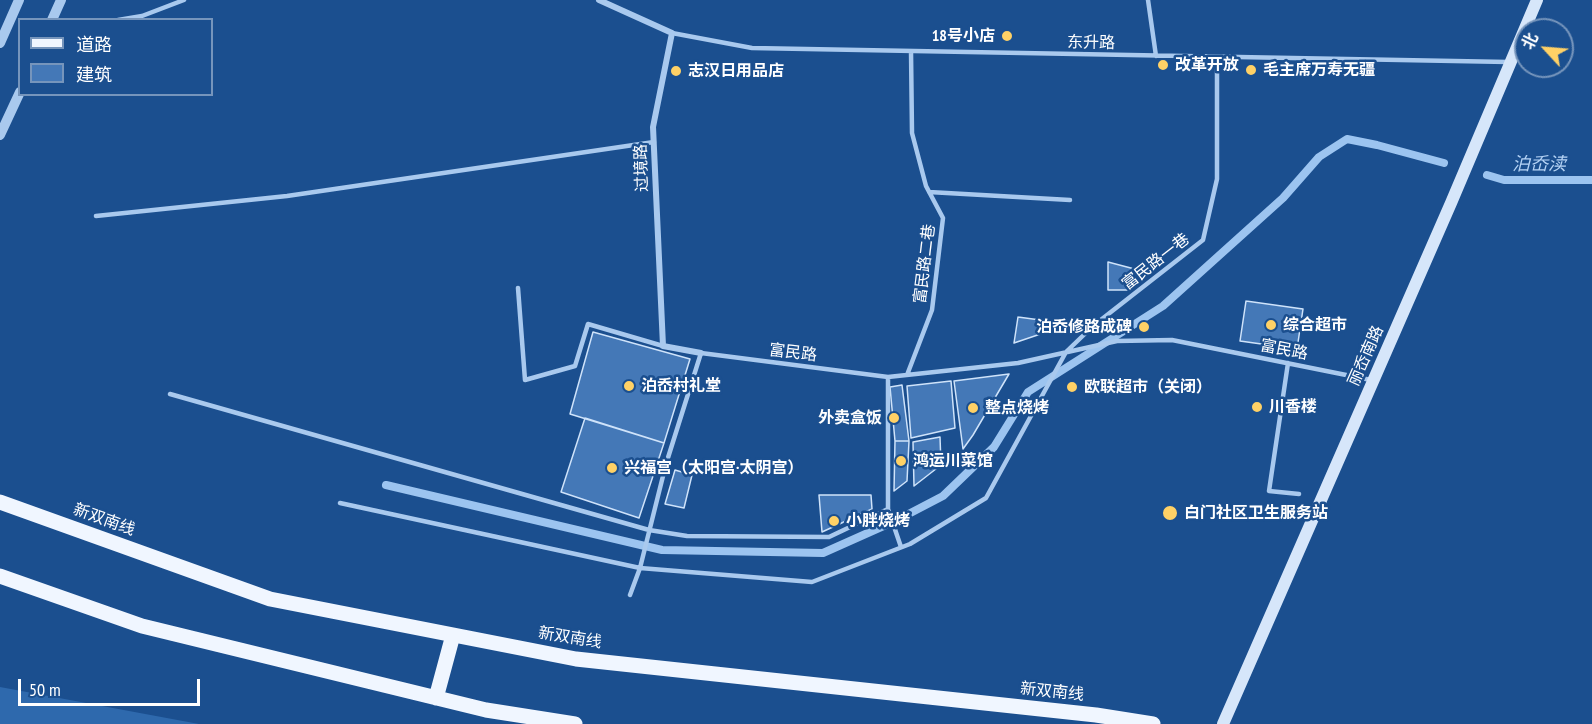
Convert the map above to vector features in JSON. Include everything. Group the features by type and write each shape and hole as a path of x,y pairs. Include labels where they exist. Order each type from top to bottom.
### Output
{"main road":[{"name":"丽岙南路","path":"1223,724 1536,0"},
{"name":"新双南线","path":"0,502 270,599 576,659 1096,715 1153,724"},
{"path":"0,576 142,626 486,710 575,724"},
{"path":"436,698 453,635"}],"street":[{"path":"0,43 19,0"},
{"path":"53,18 61,0"},
{"path":"599,0 672,33"},
{"name":"过境路","path":"663,346 653,127 672,33"},
{"path":"0,135 18,96"},
{"path":"663,346 700,353"}],"lane":[{"path":"130,18 142,16 184,0"},
{"path":"1148,0 1156,56"},
{"name":"东升路","path":"672,33 752,48 1511,62"},
{"name":"富民路二巷","path":"908,375 932,310 943,218 926,186 912,133 911,51"},
{"name":"富民路一巷","path":"1067,352 1093,326 1203,240 1217,179 1217,57"},
{"path":"96,216 287,196 654,142"},
{"path":"929,192 1070,200"},
{"path":"518,288 525,380 575,366 588,324 663,346"},
{"name":"富民路","path":"700,353 888,377 1018,363 1117,341 1172,340 1373,380"},
{"path":"340,503 641,565 812,582 910,544 986,498 1067,352"},
{"path":"630,595 641,565 666,464 700,353"},
{"path":"1288,363 1269,491 1299,494"},
{"path":"888,377 888,509 901,547"},
{"path":"170,394 649,530 687,536 829,537 888,509"}],"shaded area":[{"path":"0,687 199,724 0,724"}],"building":[{"path":"1108,262 1146,272 1130,290 1108,290"},
{"name":"综合超市","path":"1246,301 1303,309 1297,349 1240,341"},
{"path":"1018,317 1070,324 1014,343"},
{"name":"泊岙村礼堂","path":"593,332 690,359 664,443 570,414"},
{"name":"整点烧烤","path":"1009,374 973,435 963,449 954,381"},
{"path":"951,381 955,428 911,438 907,386"},
{"path":"902,385 909,441 895,441 890,387"},
{"name":"兴福宫（太阳宫·太阴宫）","path":"585,418 664,443 639,518 561,492"},
{"path":"940,437 941,465 914,486 913,442"},
{"name":"鸿运川菜馆","path":"895,441 909,441 907,481 894,491"},
{"path":"675,470 692,475 684,508 665,504"},
{"name":"小胖烧烤","path":"819,495 871,495 872,509 822,532"}],"waterway":[{"path":"386,485 662,550 823,553 897,520 943,496 994,447 1028,392 1163,306 1283,198 1319,157 1347,139 1444,163"},
{"name":"泊岙渎","path":"1487,175 1504,180 1592,180"}],"place":[{"name":"18号小店","path":"1007,36"},
{"name":"改革开放","path":"1163,65"},
{"name":"毛主席万寿无疆","path":"1251,70"},
{"name":"志汉日用品店","path":"676,71"},
{"name":"综合超市","path":"1271,325"},
{"name":"泊岙修路成碑","path":"1144,327"},
{"name":"泊岙村礼堂","path":"629,386"},
{"name":"欧联超市（关闭）","path":"1072,387"},
{"name":"川香楼","path":"1257,407"},
{"name":"整点烧烤","path":"973,408"},
{"name":"外卖盒饭","path":"894,418"},
{"name":"鸿运川菜馆","path":"901,461"},
{"name":"兴福宫（太阳宫·太阴宫）","path":"612,468"},
{"name":"白门社区卫生服务站","path":"1170,513"},
{"name":"小胖烧烤","path":"834,521"}]}
